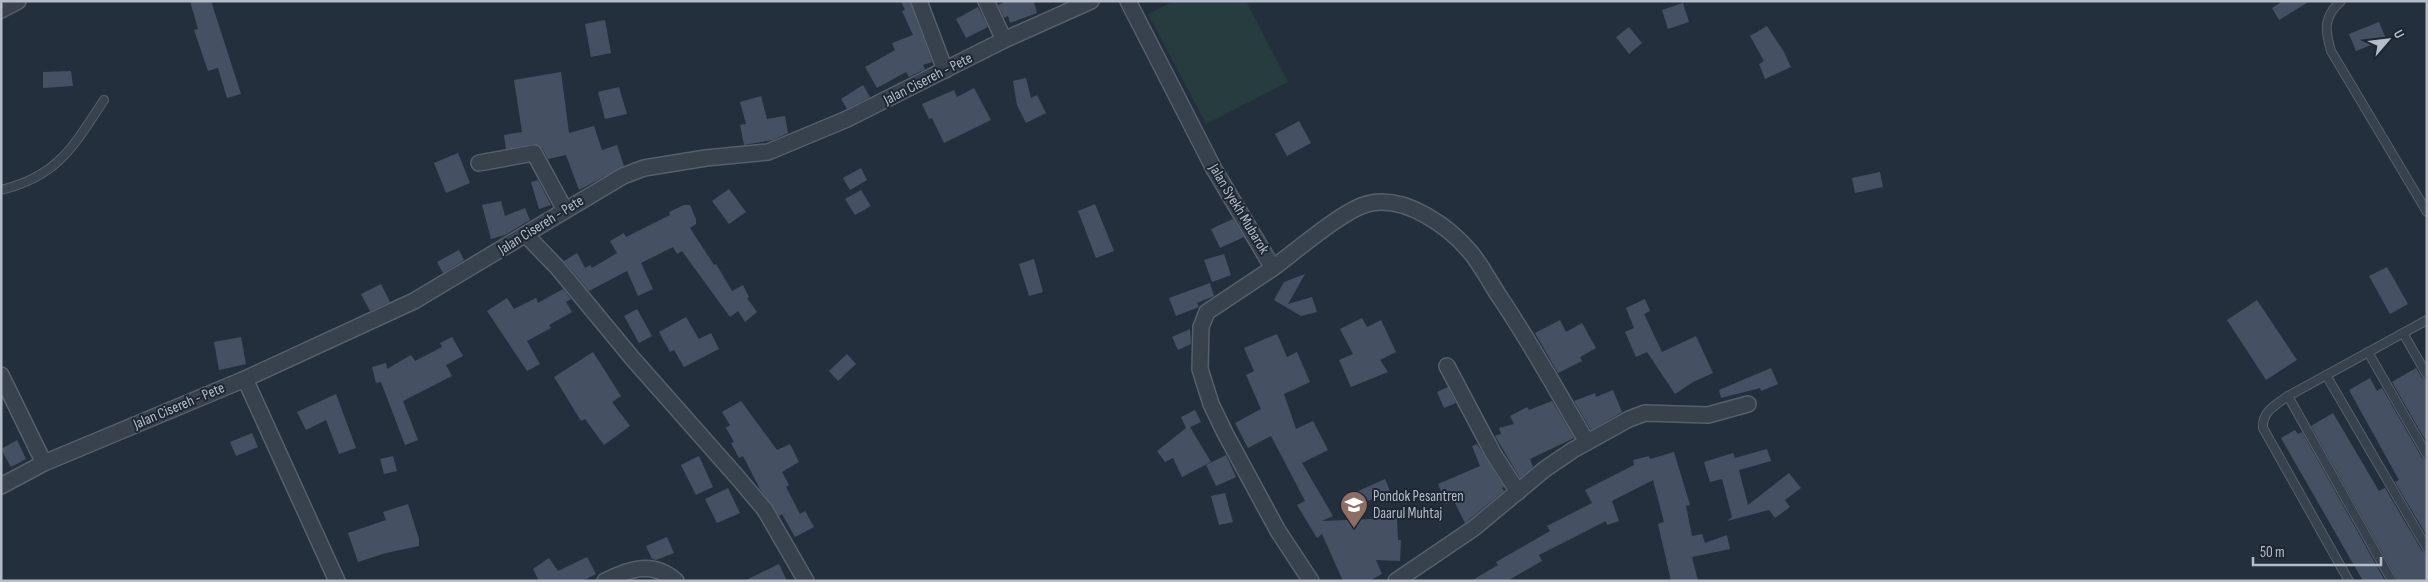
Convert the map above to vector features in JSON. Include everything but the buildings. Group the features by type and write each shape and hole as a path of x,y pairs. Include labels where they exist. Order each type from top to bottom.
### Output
{"street":[{"path":"1,10 18,1"},
{"path":"919,1 945,70"},
{"path":"986,1 1004,40"},
{"name":"Jalan Cisereh - Pete","path":"1,486 44,463 245,379 414,302 616,179 644,168 706,158 768,152 822,130 1004,40 1091,1"},
{"name":"Jalan Syekh Mubarok","path":"1128,1 1214,169 1274,268 1207,312 1201,327 1200,369 1211,404 1225,433 1278,530 1311,581"},
{"path":"479,163 534,153 565,210"},
{"path":"1274,268 1350,212 1368,204 1390,203 1406,207 1428,217 1450,232 1472,254 1515,320 1587,442"},
{"path":"526,235 557,267 633,359 739,478 764,510 806,581"},
{"path":"1446,366 1493,453 1518,492"},
{"path":"1,375 44,463"},
{"path":"245,379 338,581"},
{"path":"1396,581 1474,528 1545,469 1629,418 1645,414 1708,415 1748,404"},
{"path":"605,581 628,570 646,568 661,572 676,581"}],"lane":[{"path":"2341,1 2327,17 2325,32 2331,51 2427,212"},
{"path":"1,190 17,186 40,176 60,162 104,100"},
{"path":"2349,581 2263,428 2262,419 2268,411 2288,396 2427,320"},
{"path":"2403,333 2427,375"},
{"path":"2368,352 2427,455"},
{"path":"2326,375 2427,548"},
{"path":"2288,396 2392,581"}],"green space":[{"path":"1174,1 1246,1 1288,82 1206,124 1148,14"}],"place":[{"name":"Pondok Pesantren Daarul Muhtaj","path":"1354,529"}]}
